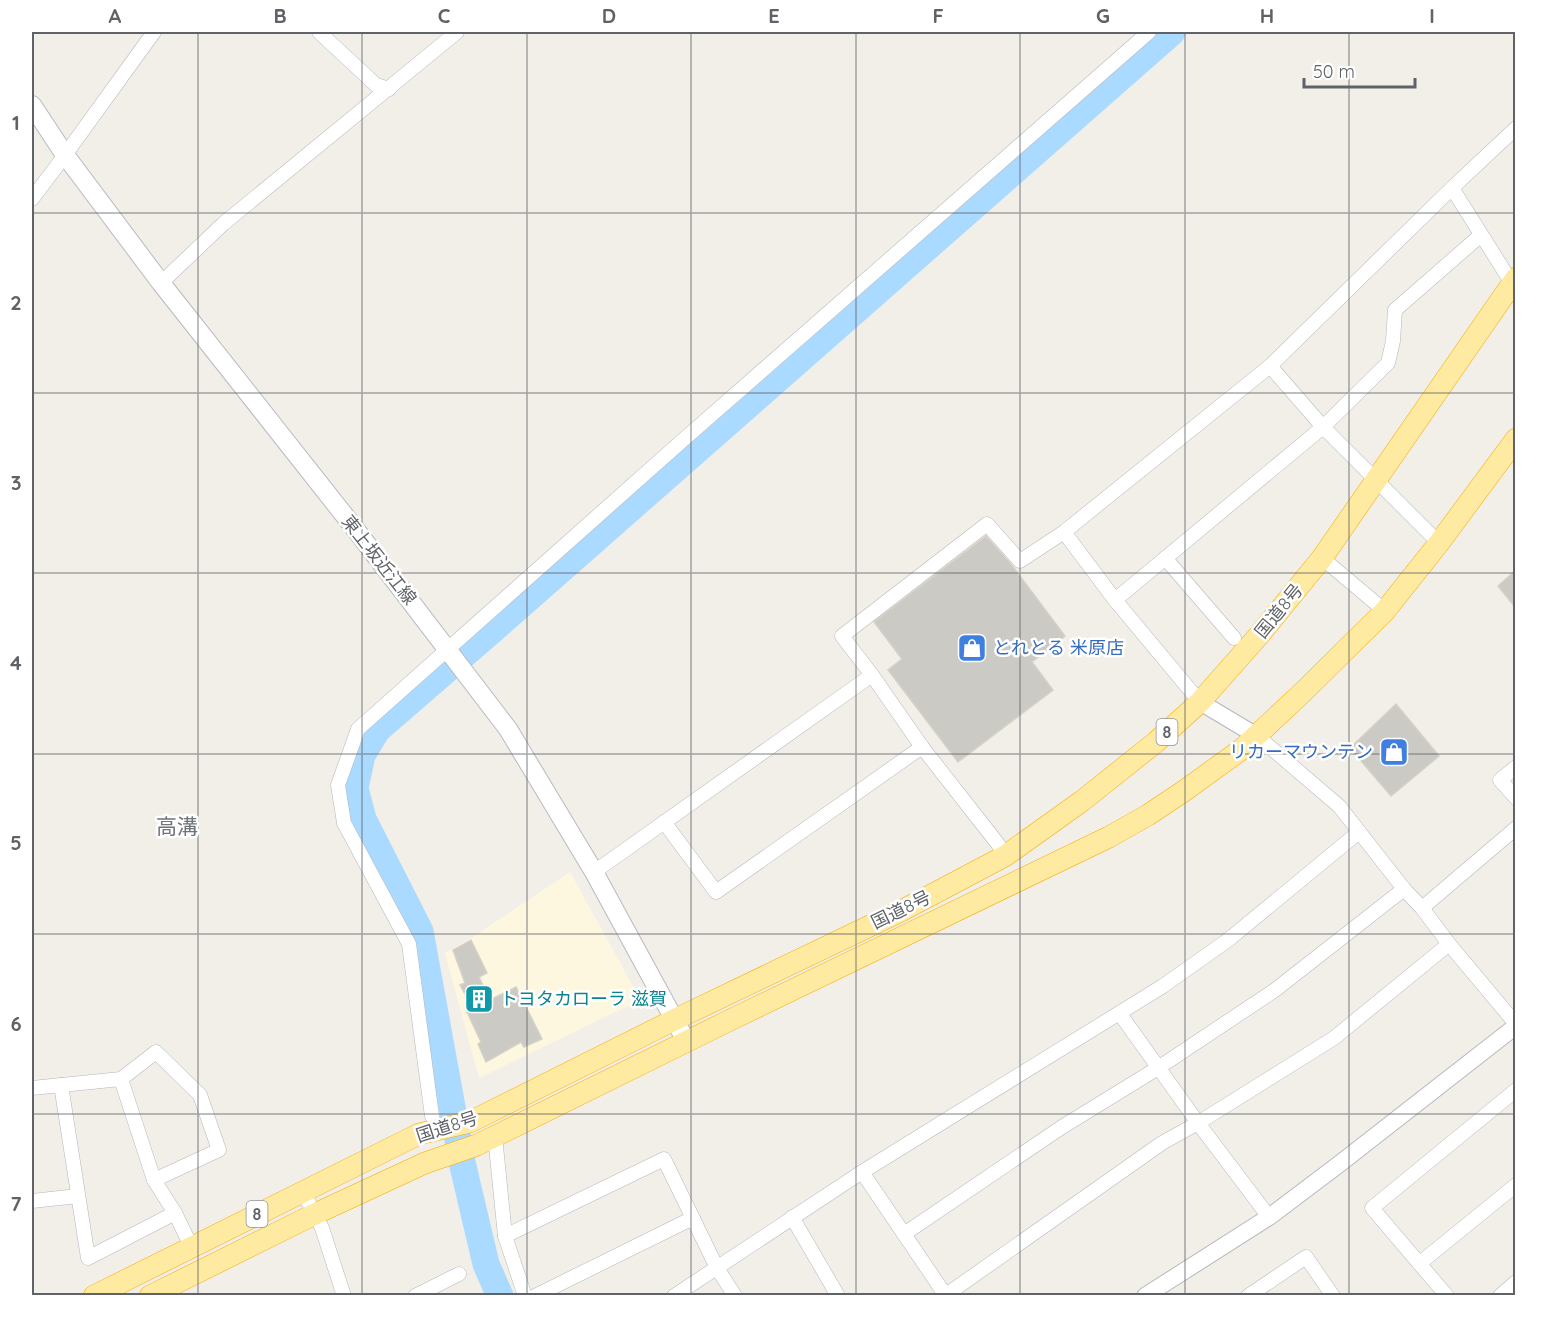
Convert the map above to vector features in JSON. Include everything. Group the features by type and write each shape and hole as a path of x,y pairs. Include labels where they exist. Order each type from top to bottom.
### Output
{"highway":[{"name":"国道8号","path":"94,1296 419,1134 470,1122 674,1020 901,911 1005,856 1082,801 1156,742 1200,702 1261,633 1322,558 1515,280"},
{"name":"国道8号","path":"150,1296 425,1162 486,1140 1109,837 1148,815 1242,749 1385,611 1439,543 1515,439"}],"main road":[{"name":"東上坂近江線","path":"32,105 160,283 356,530 508,729 594,872 686,1041"}],"street":[{"path":"32,199 154,32"},
{"path":"320,32 376,85 389,89"},
{"path":"160,283 223,224 457,32"},
{"path":"432,1116 409,944 344,823 338,785 358,729 454,657 1149,32"},
{"path":"1005,856 922,747 842,636 987,524 1020,561 1064,532 1270,366 1515,128"},
{"path":"1452,188 1508,277 1515,280"},
{"path":"1115,600 1323,427 1388,363 1393,341 1395,309 1481,235"},
{"path":"1270,366 1323,427 1439,543"},
{"path":"1064,532 1115,600 1200,702 1257,735 1339,806 1515,1025 1269,1217 1150,1294"},
{"path":"1165,558 1234,638"},
{"path":"1322,558 1385,611"},
{"path":"594,872 872,675"},
{"path":"664,822 716,892 922,747"},
{"path":"1515,767 1500,780 1515,798"},
{"path":"1422,908 1515,828"},
{"path":"674,1296 862,1172 1163,986 1228,940 1359,832"},
{"path":"904,1234 1062,1127 1158,1068 1275,990 1404,889"},
{"path":"862,1172 946,1295 1162,1143 1334,1038 1449,944"},
{"path":"1120,1014 1269,1217"},
{"path":"32,1088 121,1079 156,1052 200,1095 219,1150 153,1180"},
{"path":"121,1079 153,1180 175,1213 191,1246"},
{"path":"62,1085 88,1258 175,1213"},
{"path":"1447,1296 1372,1208 1515,1090"},
{"path":"486,1140 505,1236 525,1296"},
{"path":"505,1236 664,1159 717,1268 735,1296"},
{"path":"1420,1263 1515,1185"},
{"path":"303,1192 322,1228 344,1296"},
{"path":"32,1201 78,1196"},
{"path":"792,1217 838,1296"},
{"path":"535,1296 693,1218"},
{"path":"1248,1296 1306,1257 1334,1296"},
{"path":"415,1296 459,1274"},
{"path":"1500,1296 1515,1282"}],"shaded area":[{"path":"570,872 635,990 636,1002 479,1078 445,953"}],"building":[{"name":"とれとる 米原店","path":"986,536 1011,564 1065,636 1032,662 1053,690 958,762 888,670 902,659 874,622"},
{"path":"1515,571 1515,607 1498,586"},
{"name":"リカーマウンテン","path":"1396,704 1439,756 1391,796 1350,748"},
{"name":"トヨタカローラ 滋賀","path":"471,940 487,973 479,977 490,1000 516,987 542,1039 524,1047 521,1042 486,1062 478,1044 481,1042 467,1012 473,1009 460,985 465,983 453,950"}],"waterway":[{"path":"500,1296 486,1264 462,1162 420,931 363,819 355,788 362,755 377,730 1172,32"}],"place":[{"name":"とれとる 米原店","path":"972,648"},
{"name":"リカーマウンテン","path":"1394,752"},
{"name":"トヨタカローラ 滋賀","path":"479,999"}],"district":[{"name":"高溝","path":"177,827"}]}
